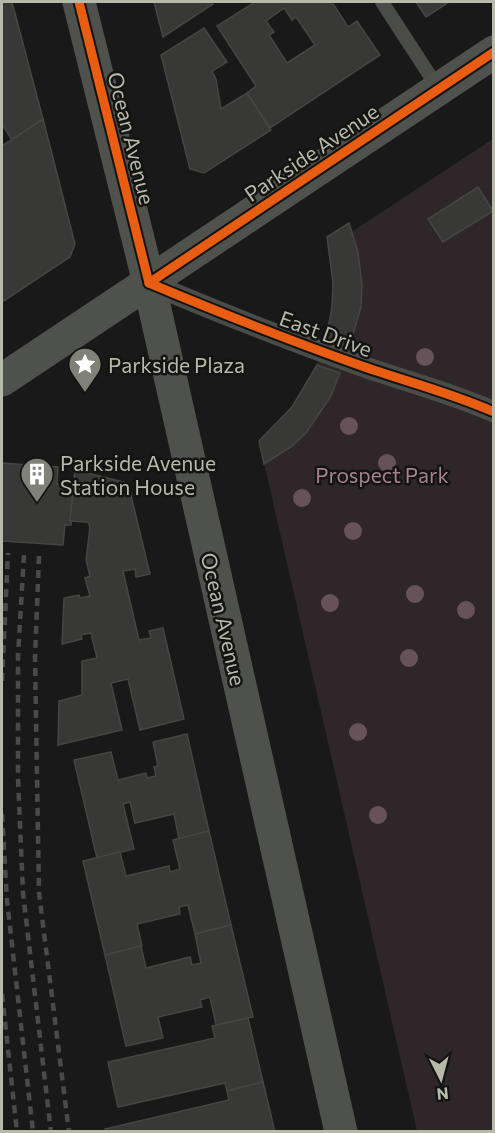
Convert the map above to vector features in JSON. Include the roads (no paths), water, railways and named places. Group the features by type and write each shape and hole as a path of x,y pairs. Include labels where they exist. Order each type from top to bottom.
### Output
{"main road":[{"name":"Ocean Avenue","path":"79,2 148,283 341,1131"},
{"name":"Parkside Avenue","path":"2,380 494,52"}],"street":[{"name":"East Drive","path":"148,283 322,352 396,378 436,388 494,412"}],"lane":[{"path":"382,2 438,88"}],"railway":[{"path":"2,681 8,553"},
{"path":"24,555 18,655 18,778 23,893 51,1132"},
{"path":"39,556 35,657 39,893 69,1132"},
{"path":"2,814 7,900 33,1132"},
{"path":"2,994 17,1132"}],"place":[{"name":"Parkside Plaza","path":"85,393"},
{"name":"Parkside Avenue Station House","path":"37,503"}],"park label":[{"name":"Prospect Park","path":"382,474"}]}
